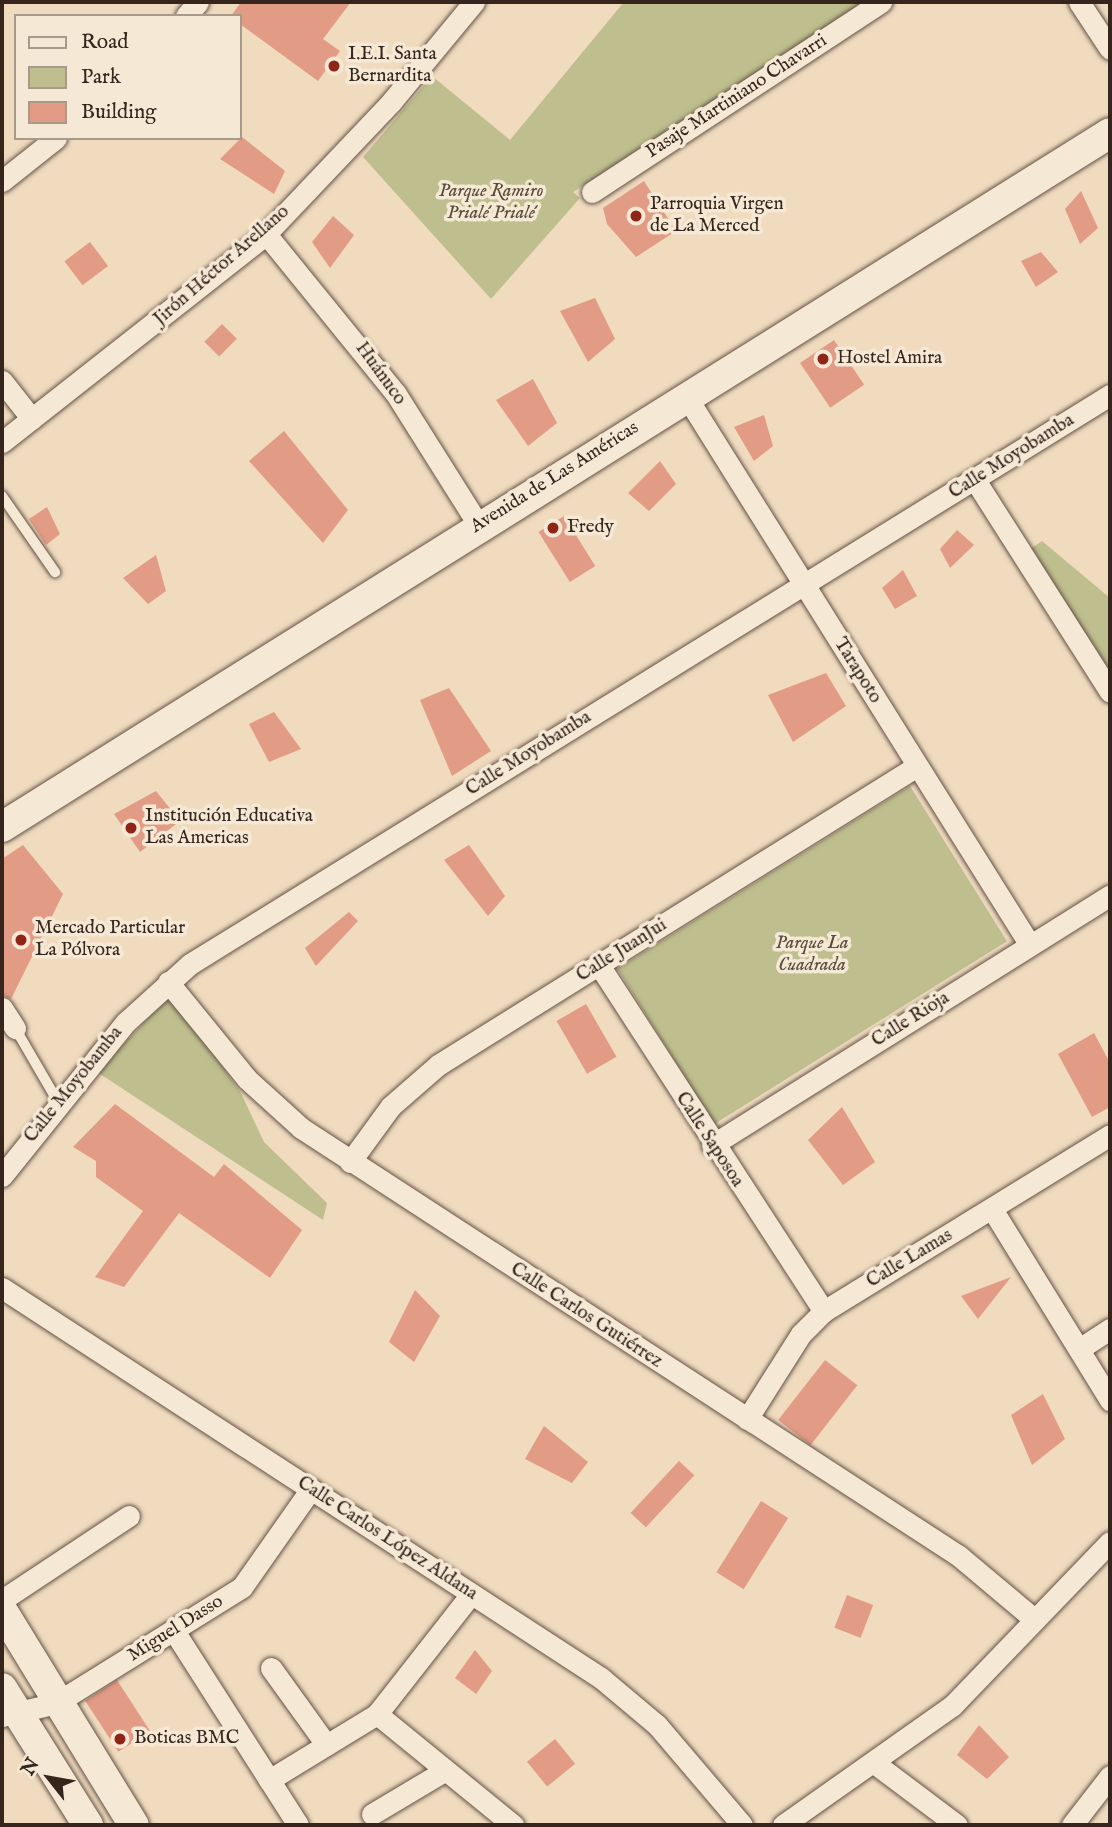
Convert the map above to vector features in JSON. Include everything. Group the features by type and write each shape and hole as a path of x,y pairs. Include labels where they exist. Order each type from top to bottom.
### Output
{"street":[{"name":"Jirón Héctor Arellano","path":"2,442 266,234 392,101 474,2"},
{"name":"Pasaje Martiniano Chavarri","path":"592,192 881,2"},
{"path":"1079,2 1110,49"},
{"name":"Avenida de Las Américas","path":"2,827 686,396 1110,133"},
{"path":"2,181 53,140"},
{"name":"Huánuco","path":"266,234 396,394 479,526"},
{"path":"2,381 33,419"},
{"name":"Tarapoto","path":"686,396 1030,945"},
{"name":"Calle Moyobamba","path":"2,1177 58,1102 168,982 1109,397"},
{"path":"975,480 1110,692"},
{"name":"Calle JuanJui","path":"350,1162 391,1106 438,1065 917,766"},
{"name":"Calle Rioja","path":"712,1145 1110,895"},
{"name":"Calle Saposoa","path":"598,965 712,1145 824,1311"},
{"name":"Calle Carlos Gutiérrez","path":"168,982 255,1087 350,1162 959,1556 1033,1618"},
{"path":"2,1008 15,1028"},
{"name":"Calle Lamas","path":"747,1419 801,1334 824,1311 1110,1135"},
{"path":"992,1209 1110,1400"},
{"name":"Calle Carlos López Aldana","path":"2,1288 630,1701 742,1825"},
{"path":"1079,1349 1110,1329"},
{"name":"Miguel Dasso","path":"6,1704 56,1703 242,1587 311,1489"},
{"path":"2,1600 129,1516"},
{"path":"783,1825 877,1765 953,1705 1033,1618 1110,1542"},
{"path":"269,1780 325,1743 377,1714 471,1594"},
{"path":"2,1611 56,1703 134,1825"},
{"path":"174,1631 298,1825"},
{"path":"271,1668 325,1743"},
{"path":"6,1704 88,1825"},
{"path":"377,1714 513,1825"},
{"path":"877,1765 957,1825"},
{"path":"372,1814 444,1771"},
{"path":"1072,1825 1110,1776"}],"lane":[{"path":"2,496 55,572"},
{"path":"15,1028 58,1102"}],"green space":[{"name":"Parque Ramiro Prialé Prialé","path":"624,2 870,2 573,192 580,198 491,299 363,157 432,76 510,140"},
{"path":"1042,541 1110,598 1110,673 1030,549"},
{"name":"Parque La Cuadrada","path":"910,786 1007,941 714,1124 617,969"},
{"path":"171,994 241,1093 264,1142 327,1203 323,1220 97,1072"}],"building":[{"path":"241,2 351,2 323,39 340,51 318,81 242,25 242,14 232,14"},
{"path":"242,137 285,171 274,194 220,159 242,140"},
{"name":"Parroquia Virgen de La Merced","path":"644,181 676,231 636,257 607,224 603,208"},
{"path":"1081,191 1098,228 1080,244 1065,209"},
{"path":"333,216 354,235 330,268 312,242"},
{"path":"90,242 108,266 82,285 64,261"},
{"path":"1041,252 1058,272 1036,287 1021,261"},
{"path":"595,298 615,339 588,362 560,311"},
{"path":"222,324 237,339 219,357 204,342"},
{"path":"834,340 864,385 830,408 800,363"},
{"path":"533,379 557,423 528,446 496,400"},
{"path":"764,415 773,446 754,461 734,427"},
{"path":"284,431 348,510 323,543 249,461"},
{"path":"660,461 676,484 649,511 628,493"},
{"path":"47,507 60,534 46,545 29,519"},
{"path":"564,516 595,566 570,582 539,532"},
{"path":"957,530 974,545 950,568 940,549"},
{"path":"156,555 166,591 148,604 123,578"},
{"path":"903,570 917,596 895,609 882,588"},
{"path":"826,673 846,706 793,742 768,695"},
{"path":"449,688 491,751 452,776 420,700"},
{"path":"274,712 301,749 269,762 249,724"},
{"path":"156,791 180,821 140,852 114,814"},
{"name":"Mercado Particular La Pólvora","path":"23,845 63,894 11,999 2,995 2,859"},
{"path":"469,845 505,896 488,916 444,860"},
{"path":"349,912 358,921 316,966 305,948"},
{"path":"586,1004 616,1057 587,1074 557,1021"},
{"path":"1094,1033 1110,1063 1110,1107 1092,1117 1058,1054"},
{"path":"115,1104 214,1177 224,1164 302,1230 270,1278 179,1213 124,1287 95,1277 143,1211 96,1177 96,1161 73,1147"},
{"path":"842,1107 875,1162 843,1185 808,1140"},
{"path":"1011,1277 978,1319 961,1296"},
{"path":"415,1290 440,1316 414,1362 389,1342"},
{"path":"825,1360 857,1385 811,1445 778,1420"},
{"path":"1043,1394 1065,1439 1032,1465 1011,1415"},
{"path":"544,1426 588,1462 572,1483 525,1459"},
{"path":"679,1461 694,1475 646,1527 631,1513"},
{"path":"761,1501 788,1518 744,1589 716,1572"},
{"path":"847,1595 873,1605 861,1638 834,1628"},
{"path":"475,1650 492,1671 476,1694 455,1678"},
{"path":"117,1680 150,1731 118,1752 85,1701"},
{"path":"979,1725 1009,1757 987,1779 957,1755"},
{"path":"555,1739 575,1764 547,1787 527,1762"}],"place":[{"name":"I.E.I. Santa Bernardita","path":"334,66"},
{"name":"Parroquia Virgen de La Merced","path":"636,216"},
{"name":"Hostel Amira","path":"823,359"},
{"name":"Fredy","path":"553,528"},
{"name":"Institución Educativa Las Americas","path":"131,828"},
{"name":"Mercado Particular La Pólvora","path":"21,940"},
{"name":"Boticas BMC","path":"120,1739"}]}
